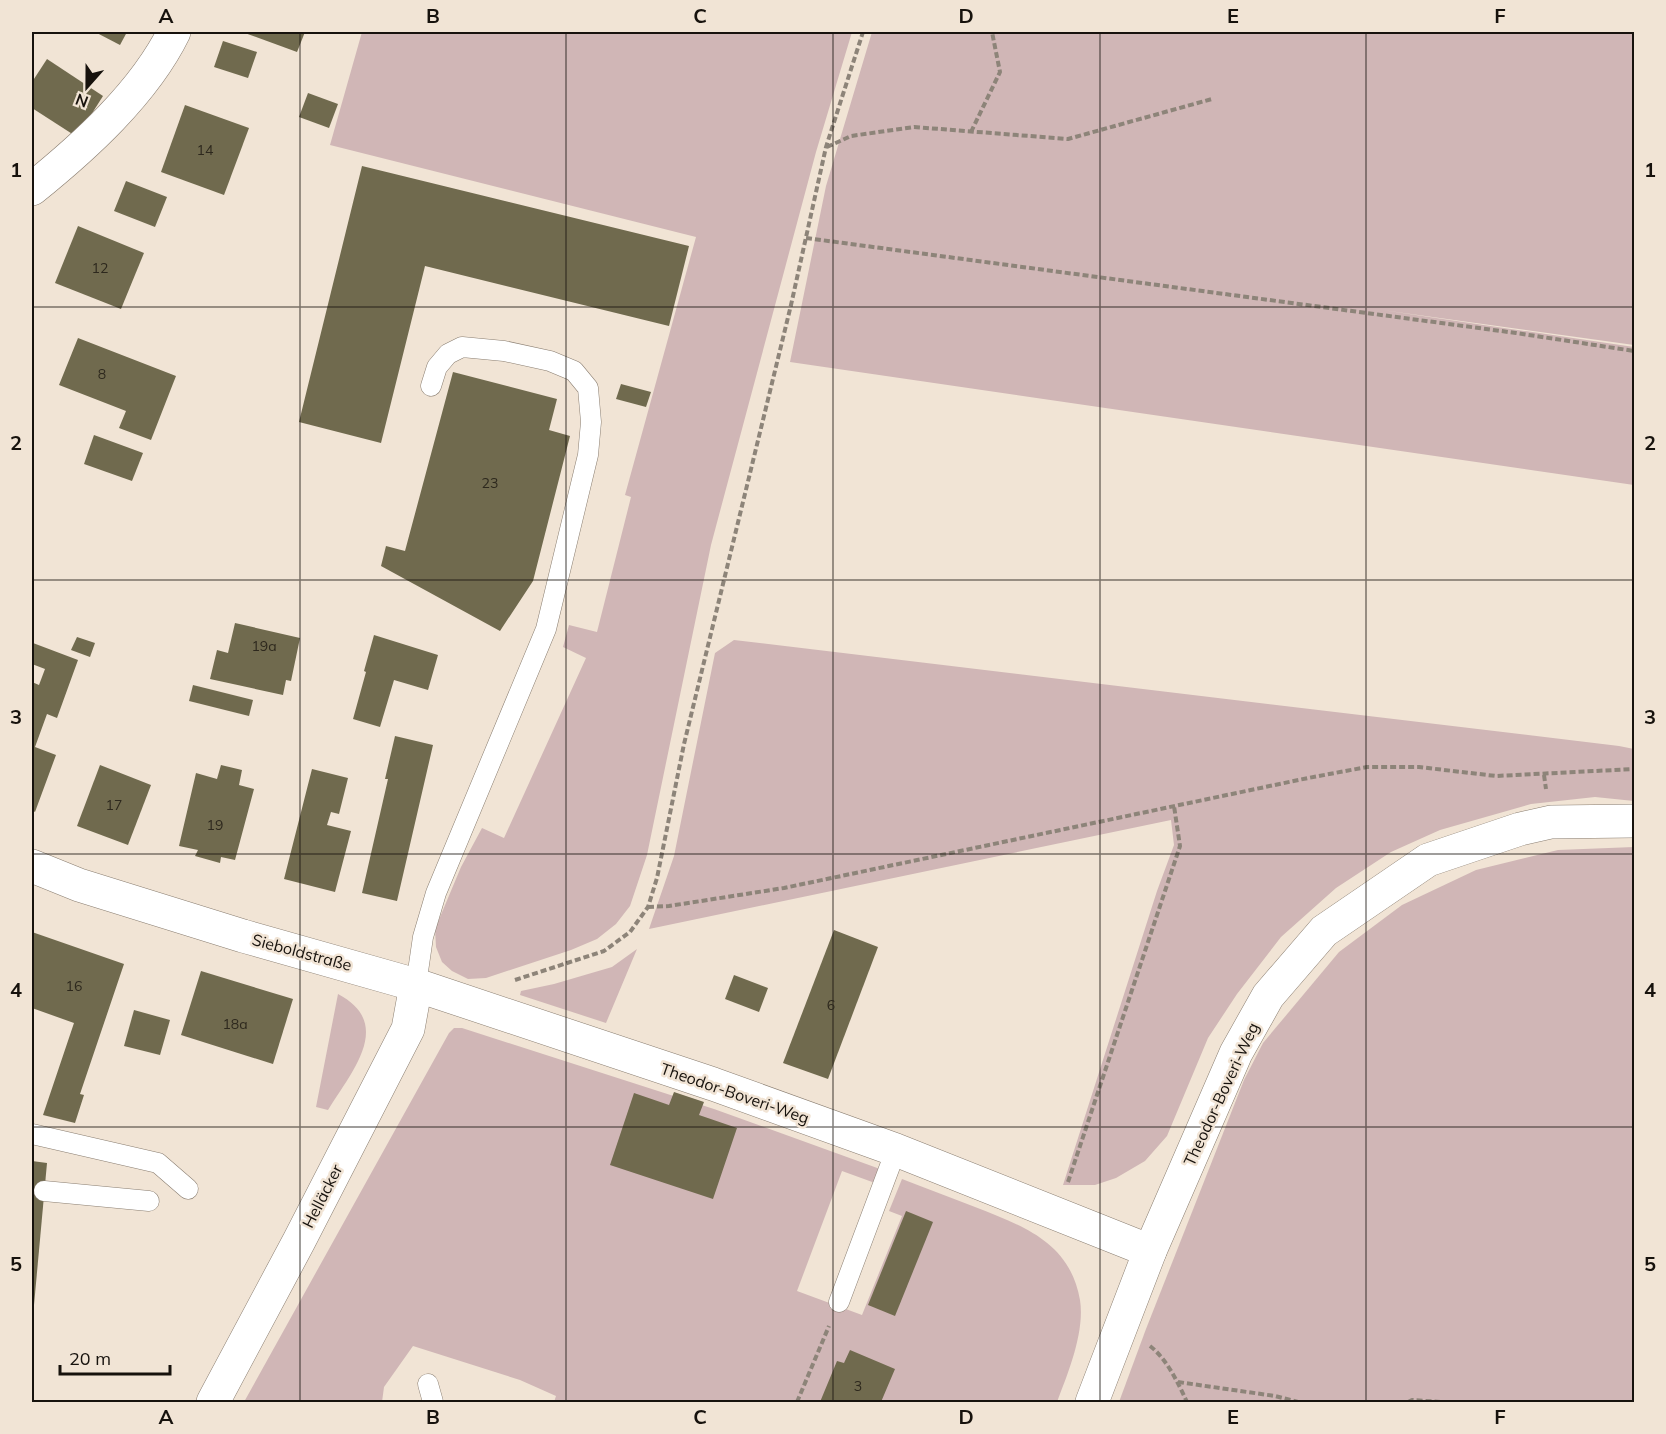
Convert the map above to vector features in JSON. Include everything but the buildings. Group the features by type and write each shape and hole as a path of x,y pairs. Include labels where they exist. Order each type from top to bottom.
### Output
{"street":[{"path":"32,189 103,127 144,78 174,32"},
{"name":"Theodor-Boveri-Weg","path":"1092,1402 1150,1251 1236,1053 1268,996 1324,931 1428,860 1520,829 1551,822 1635,821"},
{"name":"Sieboldstraße","path":"32,866 79,885 243,936 416,985 573,1038"},
{"name":"Helläcker","path":"213,1402 408,1029 416,985"},
{"name":"Theodor-Boveri-Weg","path":"573,1038 723,1088 896,1150 1150,1251"}],"lane":[{"path":"416,985 423,937 436,893 546,629 588,454 591,422 588,388 574,370 538,358 504,351 462,347 448,354 437,367 431,386"},
{"path":"32,1134 159,1163 188,1189"},
{"path":"839,1302 896,1150"},
{"path":"44,1191 149,1201"}],"path":[{"path":"515,980 604,951 630,932 648,907 657,878 684,744 826,147 863,32"},
{"path":"971,132 1000,72 992,32"},
{"path":"826,147 851,136 914,127 1068,140 1212,99"},
{"path":"806,238 1635,351"},
{"path":"648,907 669,906 784,888 1367,767 1419,767 1496,776 1635,769"},
{"path":"1058,1214 1180,846 1174,806"},
{"path":"796,1402 839,1302"},
{"path":"1123,1326 1156,1351 1178,1382 1187,1402"},
{"path":"1178,1382 1275,1396 1299,1402"},
{"path":"1408,1402 1412,1400 1442,1402"}],"shaded area":[{"path":"362,32 852,32 816,152 711,545 647,855 630,906 616,924 597,939 486,978 468,979 452,971 442,962 436,947 435,929 461,867 482,828 504,838 586,658 563,647 569,625 597,632 631,497 625,495 696,237 330,145"},
{"path":"872,32 1634,32 1634,345 1382,310 1634,347 1634,485 790,362 826,186"},
{"path":"734,640 1619,746 1634,749 1634,801 1595,797 1531,804 1440,830 1391,852 1336,888 1281,937 1237,994 1208,1038 1167,1136 1145,1161 1116,1178 1095,1185 1063,1185 1157,891 1174,845 1171,820 649,929 674,856 715,653"},
{"path":"1634,847 1634,1402 1119,1402 1244,1080 1263,1043 1339,952 1402,905 1476,870 1558,850"},
{"path":"637,949 606,1023 520,995 521,991 612,967"},
{"path":"338,994 355,1006 364,1019 366,1034 356,1065 328,1110 316,1107"},
{"path":"454,1028 462,1028 714,1109 880,1169 875,1183 842,1171 797,1291 862,1315 902,1216 889,1211 902,1179 1027,1229 1055,1250 1066,1264 1075,1280 1080,1300 1078,1339 1057,1402 554,1402 556,1396 520,1380 413,1346 384,1387 382,1402 244,1402 449,1033"}]}
